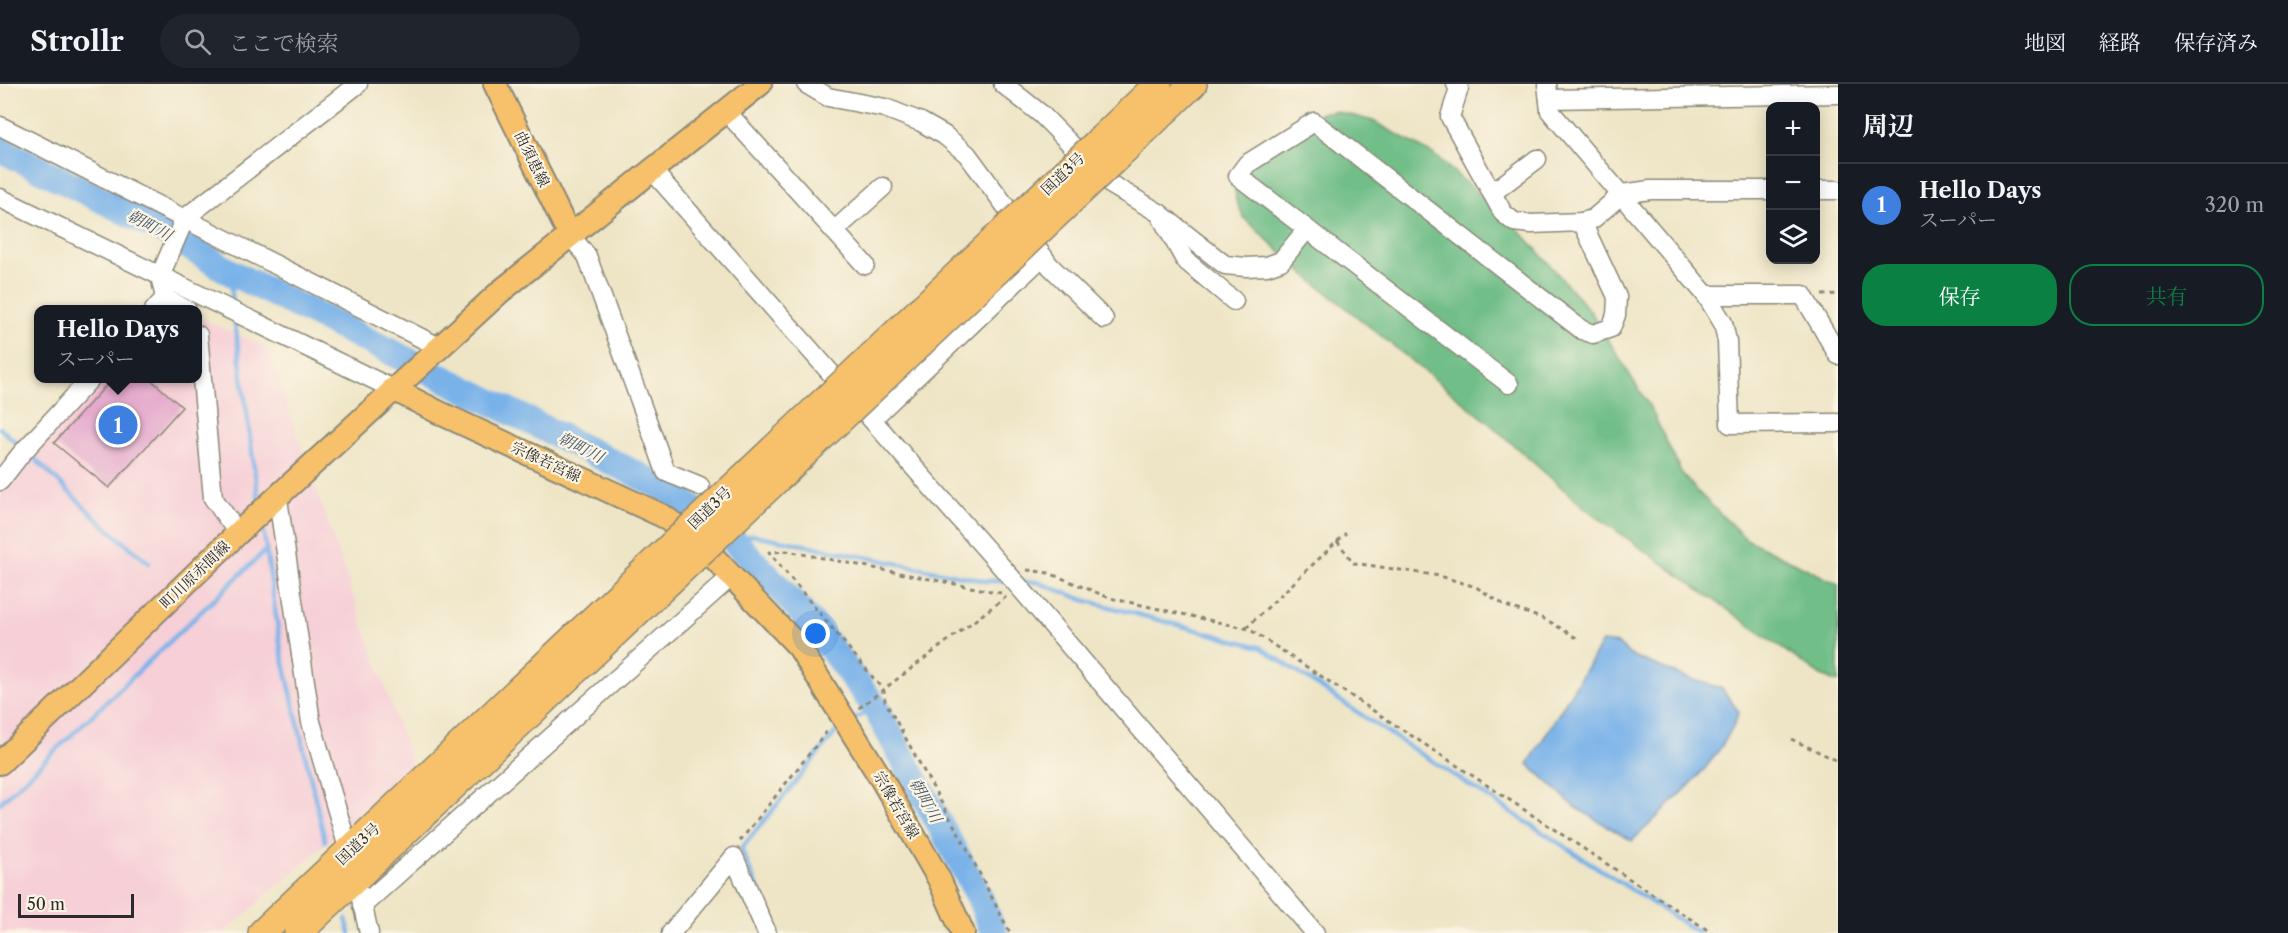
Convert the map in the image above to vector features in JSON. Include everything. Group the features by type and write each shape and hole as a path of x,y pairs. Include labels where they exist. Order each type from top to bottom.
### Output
{"highway":[{"name":"国道3号","path":"1111,146 1158,84"},
{"name":"国道3号","path":"262,933 683,551 1111,146 1193,84"},
{"name":"国道3号","path":"298,933 359,893 683,551"}],"main road":[{"name":"曲須恵線","path":"495,84 569,234"},
{"path":"393,389 569,234 760,84"},
{"name":"町川原赤間線","path":"0,763 238,533 278,499 393,389"},
{"name":"宗像若宮線","path":"393,389 441,414 663,516 700,543 799,647 844,717 939,879 963,933"}],"street":[{"path":"806,84 828,97 885,108 921,122 944,135 967,154 1043,256 1104,319"},
{"path":"1003,84 1041,114 1110,184 1160,213 1225,265 1267,266 1281,261 1307,229"},
{"path":"1456,84 1459,88 1450,117 1503,213 1514,222 1531,224 1582,222 1593,219 1622,194 1650,190 1766,190"},
{"path":"160,304 160,276 186,219 355,85"},
{"path":"1838,94 1548,92 1550,111 1706,295 1722,323 1727,341 1730,424 1838,423"},
{"path":"725,110 865,266"},
{"path":"1509,384 1238,176 1247,164 1314,122 1582,330 1593,334 1611,328 1616,315 1617,297 1582,222"},
{"path":"0,126 439,347"},
{"path":"1492,193 1537,159"},
{"path":"651,169 1004,569 1315,933"},
{"path":"834,231 883,187"},
{"path":"1820,190 1838,190"},
{"path":"0,198 393,389"},
{"path":"1160,213 1185,260 1234,301"},
{"path":"569,234 587,256 666,472 699,486"},
{"path":"872,419 1043,256"},
{"path":"1706,295 1803,295 1838,355"},
{"path":"202,378 213,498 238,533"},
{"path":"0,481 21,454 85,383"},
{"path":"278,499 311,722 349,853 369,933"},
{"path":"359,893 733,576"},
{"path":"671,933 734,857 768,933"}],"path":[{"path":"1246,628 1346,533"},
{"path":"1337,541 1354,563 1440,576 1476,587 1506,606 1547,620 1580,640"},
{"path":"734,857 736,845 830,728 884,691 1010,593 963,587 788,551 769,552 884,691 885,701 978,868 1010,933"},
{"path":"1004,569 1049,573 1110,598 1246,628 1270,640 1712,933"},
{"path":"1791,739 1838,761"}],"shaded area":[{"path":"202,319 267,348 413,767 224,933 0,933 0,486 93,383 202,383"}],"green space":[{"path":"1335,111 1373,121 1433,154 1514,224 1591,312 1650,407 1681,472 1698,492 1746,539 1838,584 1838,682 1821,676 1586,509 1483,418 1304,274 1244,218 1236,201 1234,172 1294,125 1321,113"}],"water":[{"path":"1602,642 1618,644 1630,655 1690,679 1721,688 1739,712 1731,731 1707,766 1632,841 1575,807 1528,764"}],"building":[{"path":"108,383 155,383 182,407 109,488 54,443"}],"waterway":[{"name":"朝町川","path":"0,149 160,229 230,272 674,493 733,540 777,586 814,626 875,707 979,896 994,933"},
{"path":"230,272 233,305"},
{"path":"234,316 259,504"},
{"path":"0,428 22,448"},
{"path":"29,453 100,522 149,563"},
{"path":"262,521 281,650 325,841"},
{"path":"733,540 754,535 986,581 1008,581"},
{"path":"0,803 266,550"},
{"path":"1023,582 1037,582 1084,600 1260,647 1393,736 1699,933"},
{"path":"853,720 875,707"},
{"path":"777,933 741,849 840,727"},
{"path":"346,919 350,933"}],"place":[{"name":"Hello Days","path":"118,425"}]}
